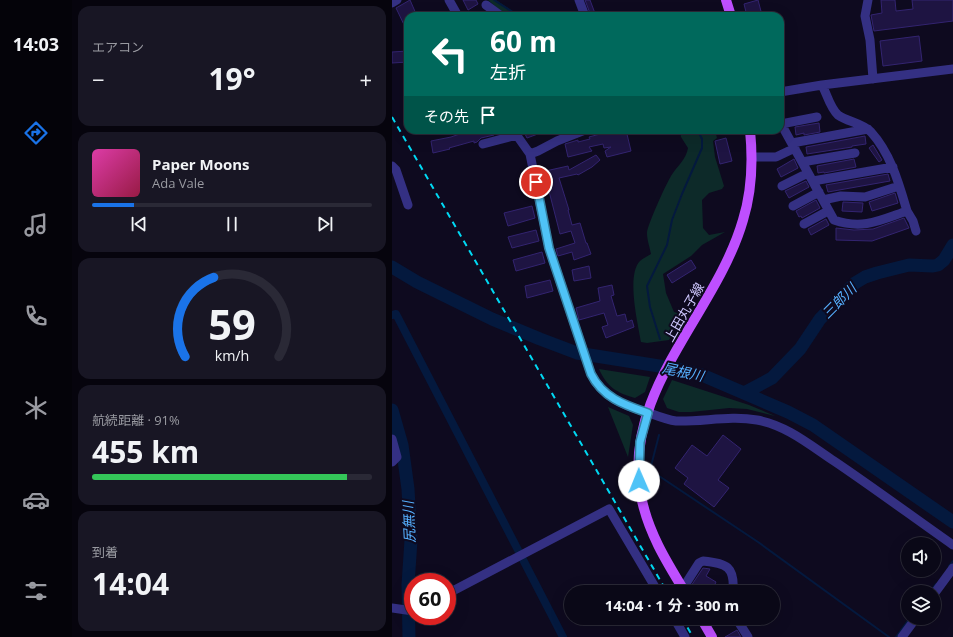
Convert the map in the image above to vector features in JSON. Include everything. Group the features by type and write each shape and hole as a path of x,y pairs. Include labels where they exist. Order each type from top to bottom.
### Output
{"main road":[{"path":"726,0 730,12"},
{"name":"上田丸子線","path":"681,585 653,535 641,495 639,453 642,434 648,413 661,378 728,260 743,221 751,178 752,157 750,134"},
{"path":"705,625 712,637"}],"street":[{"path":"392,2 397,0"},
{"path":"449,0 456,12"},
{"path":"580,0 584,12"},
{"path":"868,0 865,16 870,40 873,79"},
{"path":"486,6 495,12"},
{"path":"784,91 822,84 953,69"},
{"path":"822,84 839,115 868,129 882,147 893,167 907,211 913,221 916,231"},
{"path":"784,122 817,117"},
{"path":"784,129 834,220 845,224 870,224 907,211"},
{"path":"752,157 776,157 794,145 868,129"},
{"path":"483,144 510,134"},
{"path":"516,134 530,154 549,248 588,366 594,380 605,393 619,402 673,421 744,418 758,420 791,432 953,545"},
{"path":"530,154 575,134"},
{"path":"802,162 855,153"},
{"path":"392,166 396,170 408,205"},
{"path":"813,181 893,167"},
{"path":"782,186 808,173"},
{"path":"793,206 821,196 865,197 899,186"},
{"path":"804,224 828,211"},
{"path":"392,439 397,457 392,462"},
{"path":"456,589 609,509 654,585"},
{"path":"687,585 699,563 703,561 722,564 732,572 734,585"},
{"path":"941,585 953,568"},
{"path":"392,608 404,609"},
{"path":"678,625 685,637"},
{"path":"740,625 748,637"},
{"path":"902,637 911,625"}],"green space":[{"path":"488,0 496,0 514,12 502,12"},
{"path":"681,134 716,134 717,138 713,141 715,157 724,186 722,189 709,193 702,200 703,228 709,235 725,232 702,245 691,256 663,274 666,293 674,312 683,315 669,340 647,343 641,342 634,300 634,277 636,268 640,261 651,254 647,233 657,205 671,176 687,152 688,148"},
{"path":"599,369 650,377 645,392 635,398 623,394 609,385"},
{"path":"672,380 749,405 775,416 747,409 729,408 679,412 667,408 663,399"},
{"path":"608,407 629,416 633,425 628,457"}],"building":[{"path":"410,0 415,12 404,12 404,25 396,8"},
{"path":"463,0 476,0 478,4 468,10"},
{"path":"585,0 590,0 594,12 590,12"},
{"path":"758,0 761,12 746,12 744,4"},
{"path":"881,0 895,0 896,11 913,9 912,0 953,0 953,21 874,31 871,15 882,13"},
{"path":"919,36 922,61 883,66 880,41"},
{"path":"404,51 404,62 392,63 392,52"},
{"path":"819,123 820,132 796,135 795,127"},
{"path":"460,134 494,135 481,138 474,143 474,141 433,153 431,141"},
{"path":"525,134 538,134 527,138"},
{"path":"600,134 627,134 631,151 607,157 605,151 611,147 604,148 603,144 589,147 592,151 568,157 565,144 578,140 578,142 590,139 589,137"},
{"path":"865,136 866,144 807,154 806,147"},
{"path":"726,138 732,161 720,164 715,141"},
{"path":"873,145 882,160 879,162 869,148"},
{"path":"596,155 600,160 592,167 578,175 559,178 572,225 580,223 591,254 574,260 572,252 558,256 556,249 575,243 571,231 560,234 550,195 541,172 568,166 569,170"},
{"path":"794,159 798,168 781,177 777,169"},
{"path":"854,159 856,167 818,173 817,166"},
{"path":"888,174 890,181 828,192 826,185"},
{"path":"806,181 809,187 789,198 785,191"},
{"path":"895,193 898,203 872,211 869,202"},
{"path":"816,200 820,208 802,218 801,216 799,217 796,211"},
{"path":"843,202 863,203 862,212 842,211"},
{"path":"532,206 535,218 508,226 504,213"},
{"path":"904,218 909,228 872,241 836,240 836,228 854,230 873,229"},
{"path":"826,219 829,225 811,235 808,229"},
{"path":"536,230 539,241 512,248 508,237"},
{"path":"542,252 545,263 516,271 513,260"},
{"path":"691,260 696,268 672,283 667,275"},
{"path":"589,266 591,278 574,281 572,270"},
{"path":"550,280 553,291 527,298 525,286"},
{"path":"612,285 614,295 611,296 617,316 625,314 627,322 632,320 634,327 606,338 602,327 608,325 604,313 579,320 576,308 600,301 598,288"},
{"path":"723,435 741,449 718,480 729,488 714,507 684,484 688,478 675,468 692,445 707,456"},
{"path":"703,568 710,569 706,576 716,582 715,584 717,585 692,585"},
{"path":"737,630 741,637 725,637"}],"waterway":[{"path":"494,0 513,12"},
{"path":"660,339 650,307 647,286 667,245 672,220 702,148 702,139 700,134"},
{"name":"三郎川","path":"744,393 772,378 800,349 820,319 855,283 865,277 909,265 938,265 944,260 953,245"},
{"name":"尾根川","path":"392,267 417,282 492,319 577,353 678,369 702,375 788,412 813,425 953,522"},
{"path":"392,315 396,314 563,637"},
{"name":"尻無川","path":"392,410 402,445 408,489 411,540 408,585 409,637"},
{"path":"659,435 650,470 758,542 889,637"},
{"path":"949,566 953,561"},
{"path":"896,637 905,625"}],"railway":[{"path":"392,117 663,585"},
{"path":"686,625 693,637"}],"route":[{"path":"536,182 549,248 591,374 601,389 609,396 623,404 648,413 640,442 639,481"}]}
